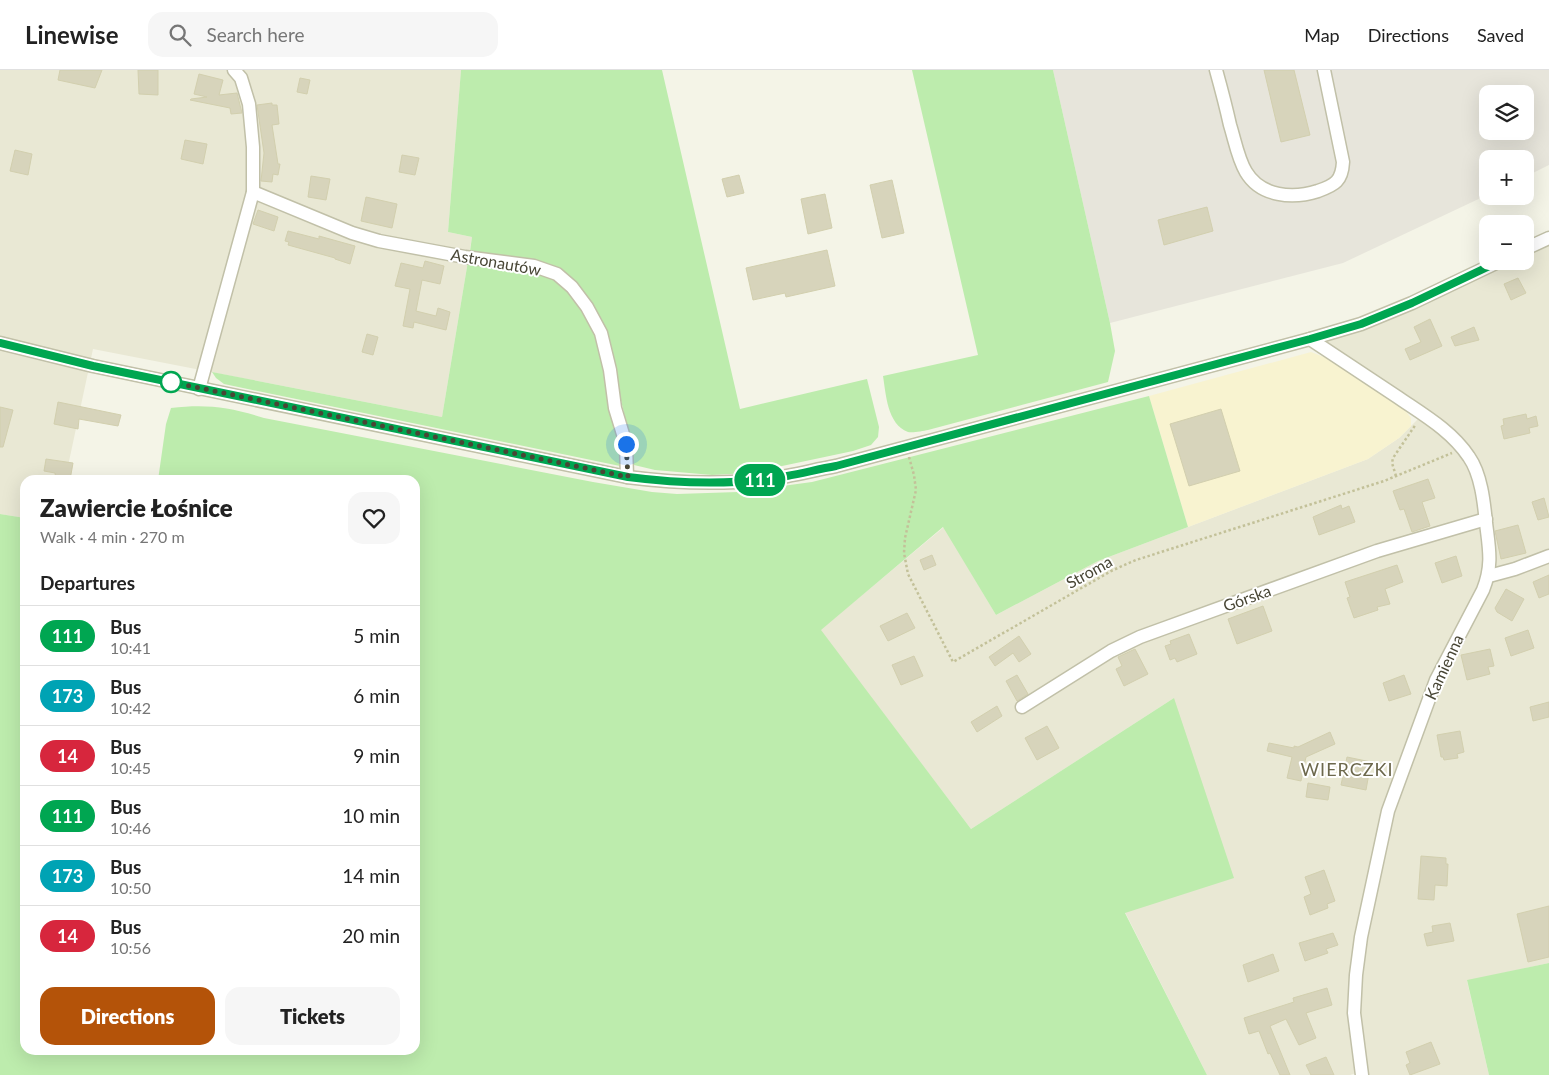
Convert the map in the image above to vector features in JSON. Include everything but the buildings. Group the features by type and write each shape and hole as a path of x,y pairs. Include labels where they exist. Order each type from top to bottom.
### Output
{"street":[{"path":"200,388 253,192 254,147 249,104 241,78 234,70"},
{"path":"1216,70 1245,171 1256,184 1273,193 1288,196 1315,192 1332,186 1340,177 1342,170 1343,162 1324,70"},
{"name":"Astronautów","path":"253,192 352,233 379,241 464,257 534,266 557,274 572,287 601,333 610,370 615,408 626,444 628,477"},
{"path":"1534,246 1549,238"},
{"path":"0,343 93,366 628,477 660,481 718,483 768,479 836,466 1310,339 1361,324 1412,303 1481,270"},
{"name":"Kamienna","path":"1310,339 1423,414 1447,432 1470,457 1480,486 1490,555 1489,576 1436,680 1388,810 1361,937 1356,975 1354,1013 1362,1075"},
{"name":"Górska","path":"1022,708 1112,651 1140,637 1377,551 1486,519"},
{"path":"1489,576 1515,569 1549,556"}],"path":[{"path":"1396,476 1392,463 1393,458 1423,414"},
{"name":"Stroma","path":"906,448 914,475 916,490 905,538 904,553 908,574 953,662 1111,571 1136,560 1396,476 1462,448"}],"shaded area":[{"path":"0,70 461,70 448,232 472,237 442,417 93,349 66,475 20,475 20,517 0,514"},
{"path":"1053,70 1549,70 1549,165 1534,172 1534,150 1479,150 1479,199 1343,263 1110,323"},
{"path":"1549,238 1549,963 1467,981 1489,1075 1362,1075 1362,1071 1350,1075 1207,1075 1125,912 1174,698 971,829 820,630 944,527 996,615 1098,561 1368,459 1399,438 1422,415 1310,339 1479,270 1534,270 1534,246"},
{"path":"1311,352 1329,359 1404,409 1411,418 1411,426 1399,438 1368,459 1188,527 1149,396"}],"green space":[{"path":"461,70 662,70 740,409 867,379 879,427 878,437 871,445 853,451 749,473 712,475 655,470 634,465 628,430 606,337 573,282 517,260 470,251 472,237 448,232"},
{"path":"912,70 1053,70 1115,351 1108,382 915,432 908,432 901,428 892,416 883,376 978,355"},
{"path":"468,261 526,270 548,276 558,281 570,291 580,303 588,317 599,347 624,464 620,466 224,384 212,372 442,417"},
{"path":"1149,396 1188,527 1098,561 996,615 943,527 821,630 971,829 1174,698 1234,878 1125,913 1207,1075 0,1075 0,514 20,517 20,1055 420,1055 420,475 159,475 166,424 171,408 196,406 229,409 264,418 652,492 677,494 738,492 812,482"},
{"path":"1549,963 1549,1075 1489,1075 1467,980"}],"bus line":[{"name":"111","path":"0,343 93,366 485,449 628,477 660,481 718,483 768,479 836,466 1310,339 1361,324 1412,303 1481,270"}],"district":[{"name":"WIERCZKI","path":"1347,770"}],"route":[{"path":"171,382 485,449 628,477 626,444"}]}
